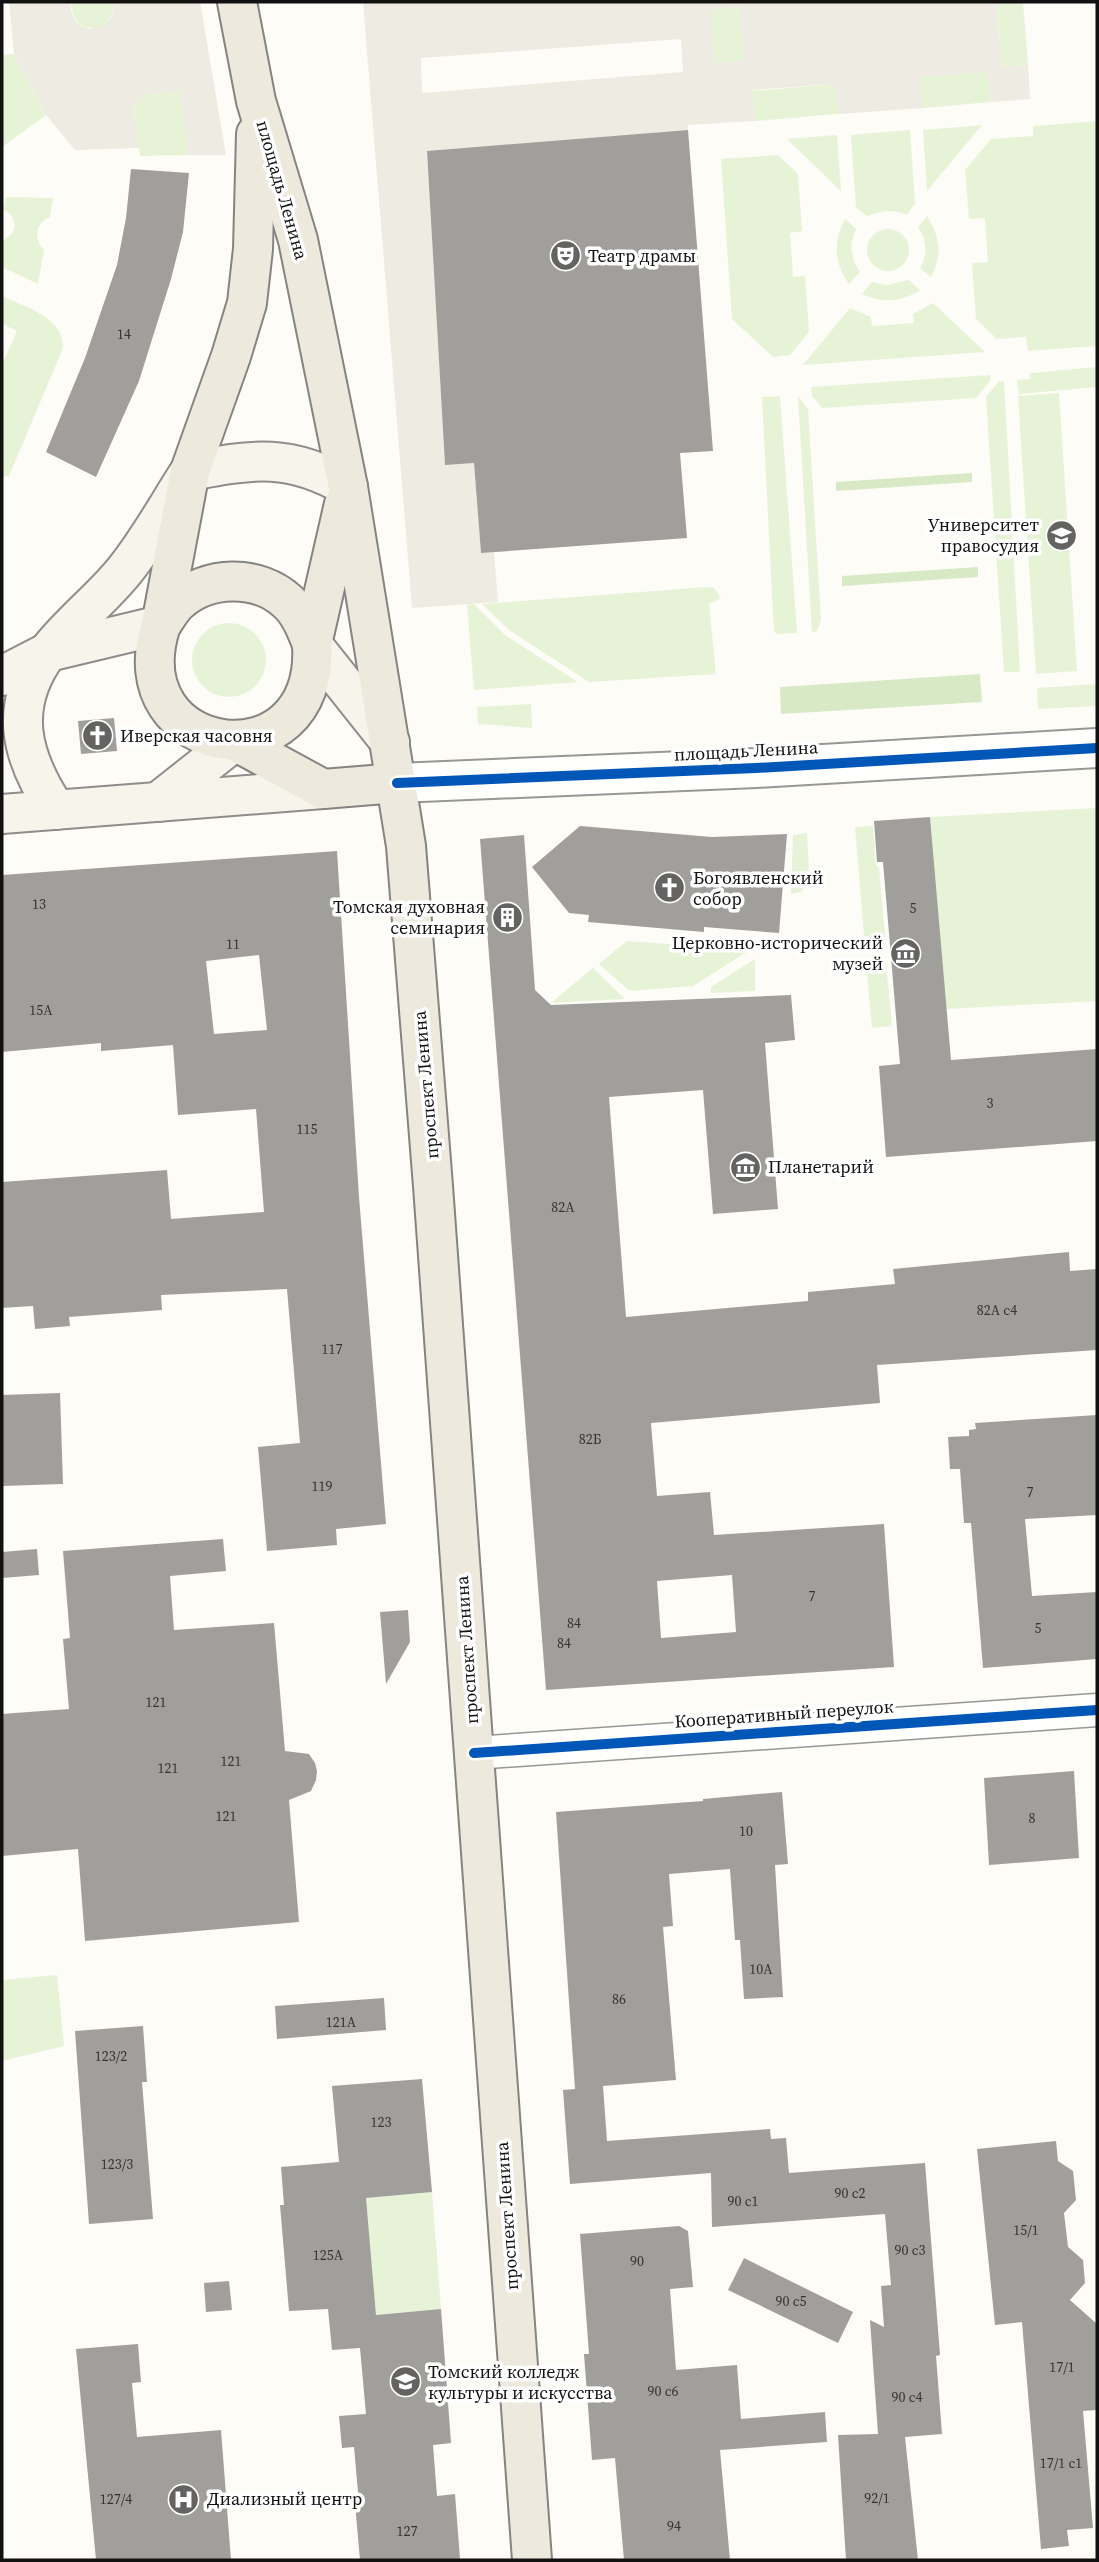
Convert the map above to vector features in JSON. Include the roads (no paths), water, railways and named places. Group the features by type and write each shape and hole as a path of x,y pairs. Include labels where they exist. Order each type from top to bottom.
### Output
{"main road":[{"path":"237,2 256,101"},
{"name":"площадь Ленина","path":"256,101 253,249 247,303 190,471 161,625 154,648 154,671 160,693 173,713 190,728 212,738 235,741 258,737 279,726 296,710 308,690 313,668 312,644 348,487"},
{"name":"площадь Ленина","path":"2,814 397,783 348,487 298,240 256,101"},
{"path":"190,471 252,461 280,461 326,474 348,487"},
{"name":"площадь Ленина","path":"48,652 127,568 190,471"},
{"name":"площадь Ленина","path":"2,676 48,652 161,625 177,604 194,591 218,582 243,581 267,588 288,602 303,621 312,644 390,742"},
{"path":"48,652 25,698 23,744 32,769 56,810"},
{"name":"площадь Ленина","path":"235,741 323,789"},
{"name":"площадь Ленина","path":"158,802 235,741"},
{"name":"проспект Ленина","path":"397,783 406,846 425,1076 532,2560"}],"street":[{"name":"площадь Ленина","path":"397,783 756,768 1097,748"},
{"name":"Кооперативный переулок","path":"474,1753 1097,1710"}],"place":[{"name":"Театр драмы","path":"565,256"},
{"name":"Университет правосудия","path":"1062,535"},
{"name":"Иверская часовня","path":"97,736"},
{"name":"Богоявленский собор","path":"670,888"},
{"name":"Томская духовная семинария","path":"508,917"},
{"name":"Церковно-исторический музей","path":"906,953"},
{"name":"Планетарий","path":"745,1167"},
{"name":"Томский колледж культуры и искусства","path":"405,2382"},
{"name":"Диализный центр","path":"184,2499"}]}
